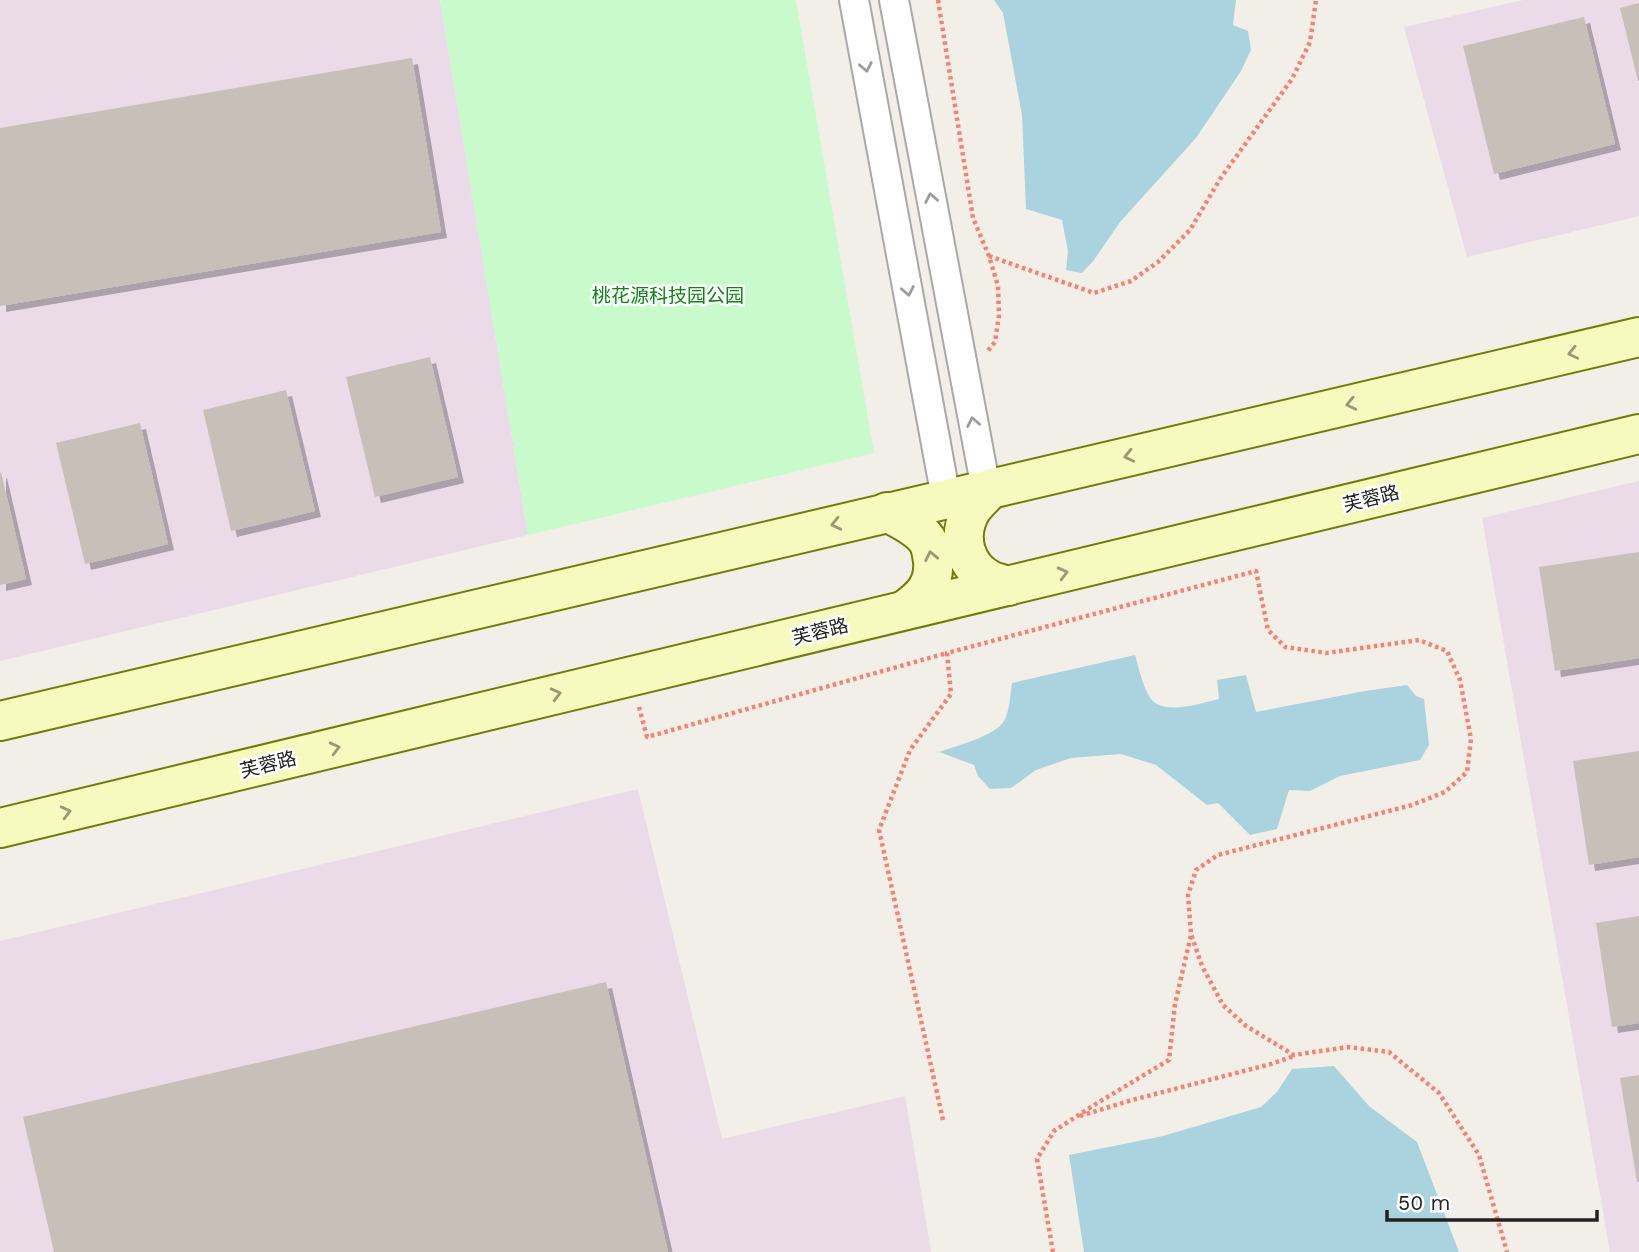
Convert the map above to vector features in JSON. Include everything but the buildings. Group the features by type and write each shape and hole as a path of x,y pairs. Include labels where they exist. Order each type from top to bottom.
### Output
{"main road":[{"path":"0,721 1639,337"},
{"name":"芙蓉路","path":"0,828 1639,434"},
{"path":"988,489 964,527 963,543 968,561 979,572 1008,586"},
{"path":"887,512 912,526 927,540 932,554 934,573 928,587 920,599 905,610"}],"street":[{"path":"854,0 946,498"},
{"path":"894,0 965,381 988,489"}],"path":[{"path":"938,0 973,218 998,286 999,315 995,342 965,381"},
{"path":"989,256 1094,293 1131,281 1158,262 1190,230 1220,178 1292,79 1310,42 1316,0"},
{"path":"631,676 648,737 947,653 1256,571 1268,629 1285,647 1326,653 1419,640 1447,651 1460,680 1471,738 1467,772 1445,792 1412,805 1218,855 1196,870 1188,895 1192,934 1202,966 1223,1004 1246,1026 1294,1055"},
{"path":"943,1120 879,830 910,750 951,694 947,653"},
{"path":"1053,1252 1037,1159 1054,1131 1170,1060 1175,1004 1192,934"},
{"path":"1073,1119 1132,1100 1271,1064 1294,1055 1348,1047 1389,1052 1439,1093 1479,1155 1507,1252"}],"shaded area":[{"path":"0,0 440,0 528,535 0,661"},
{"path":"1523,0 1639,0 1639,216 1467,257 1404,27"},
{"path":"1639,481 1639,1252 1610,1252 1482,518"},
{"path":"638,789 722,1139 905,1096 931,1252 0,1252 0,941"}],"green space":[{"name":"桃花源科技园公园","path":"440,0 796,0 874,453 528,535"}],"water":[{"path":"994,0 1236,0 1233,25 1248,31 1251,50 1241,71 1196,138 1120,222 1082,273 1066,270 1068,251 1062,220 1026,209 1022,115 1003,13"},
{"path":"1135,655 1150,698 1168,707 1219,699 1217,680 1246,675 1256,712 1407,685 1416,696 1424,699 1429,745 1420,760 1340,776 1310,791 1289,790 1277,829 1250,835 1218,803 1207,805 1156,765 1121,754 1071,758 1036,770 1011,788 990,789 978,776 974,765 939,752 974,740 999,726 1007,712 1012,683"},
{"path":"1334,1066 1369,1106 1417,1142 1459,1252 1084,1252 1069,1155 1163,1136 1261,1107 1277,1092 1292,1069"}]}
